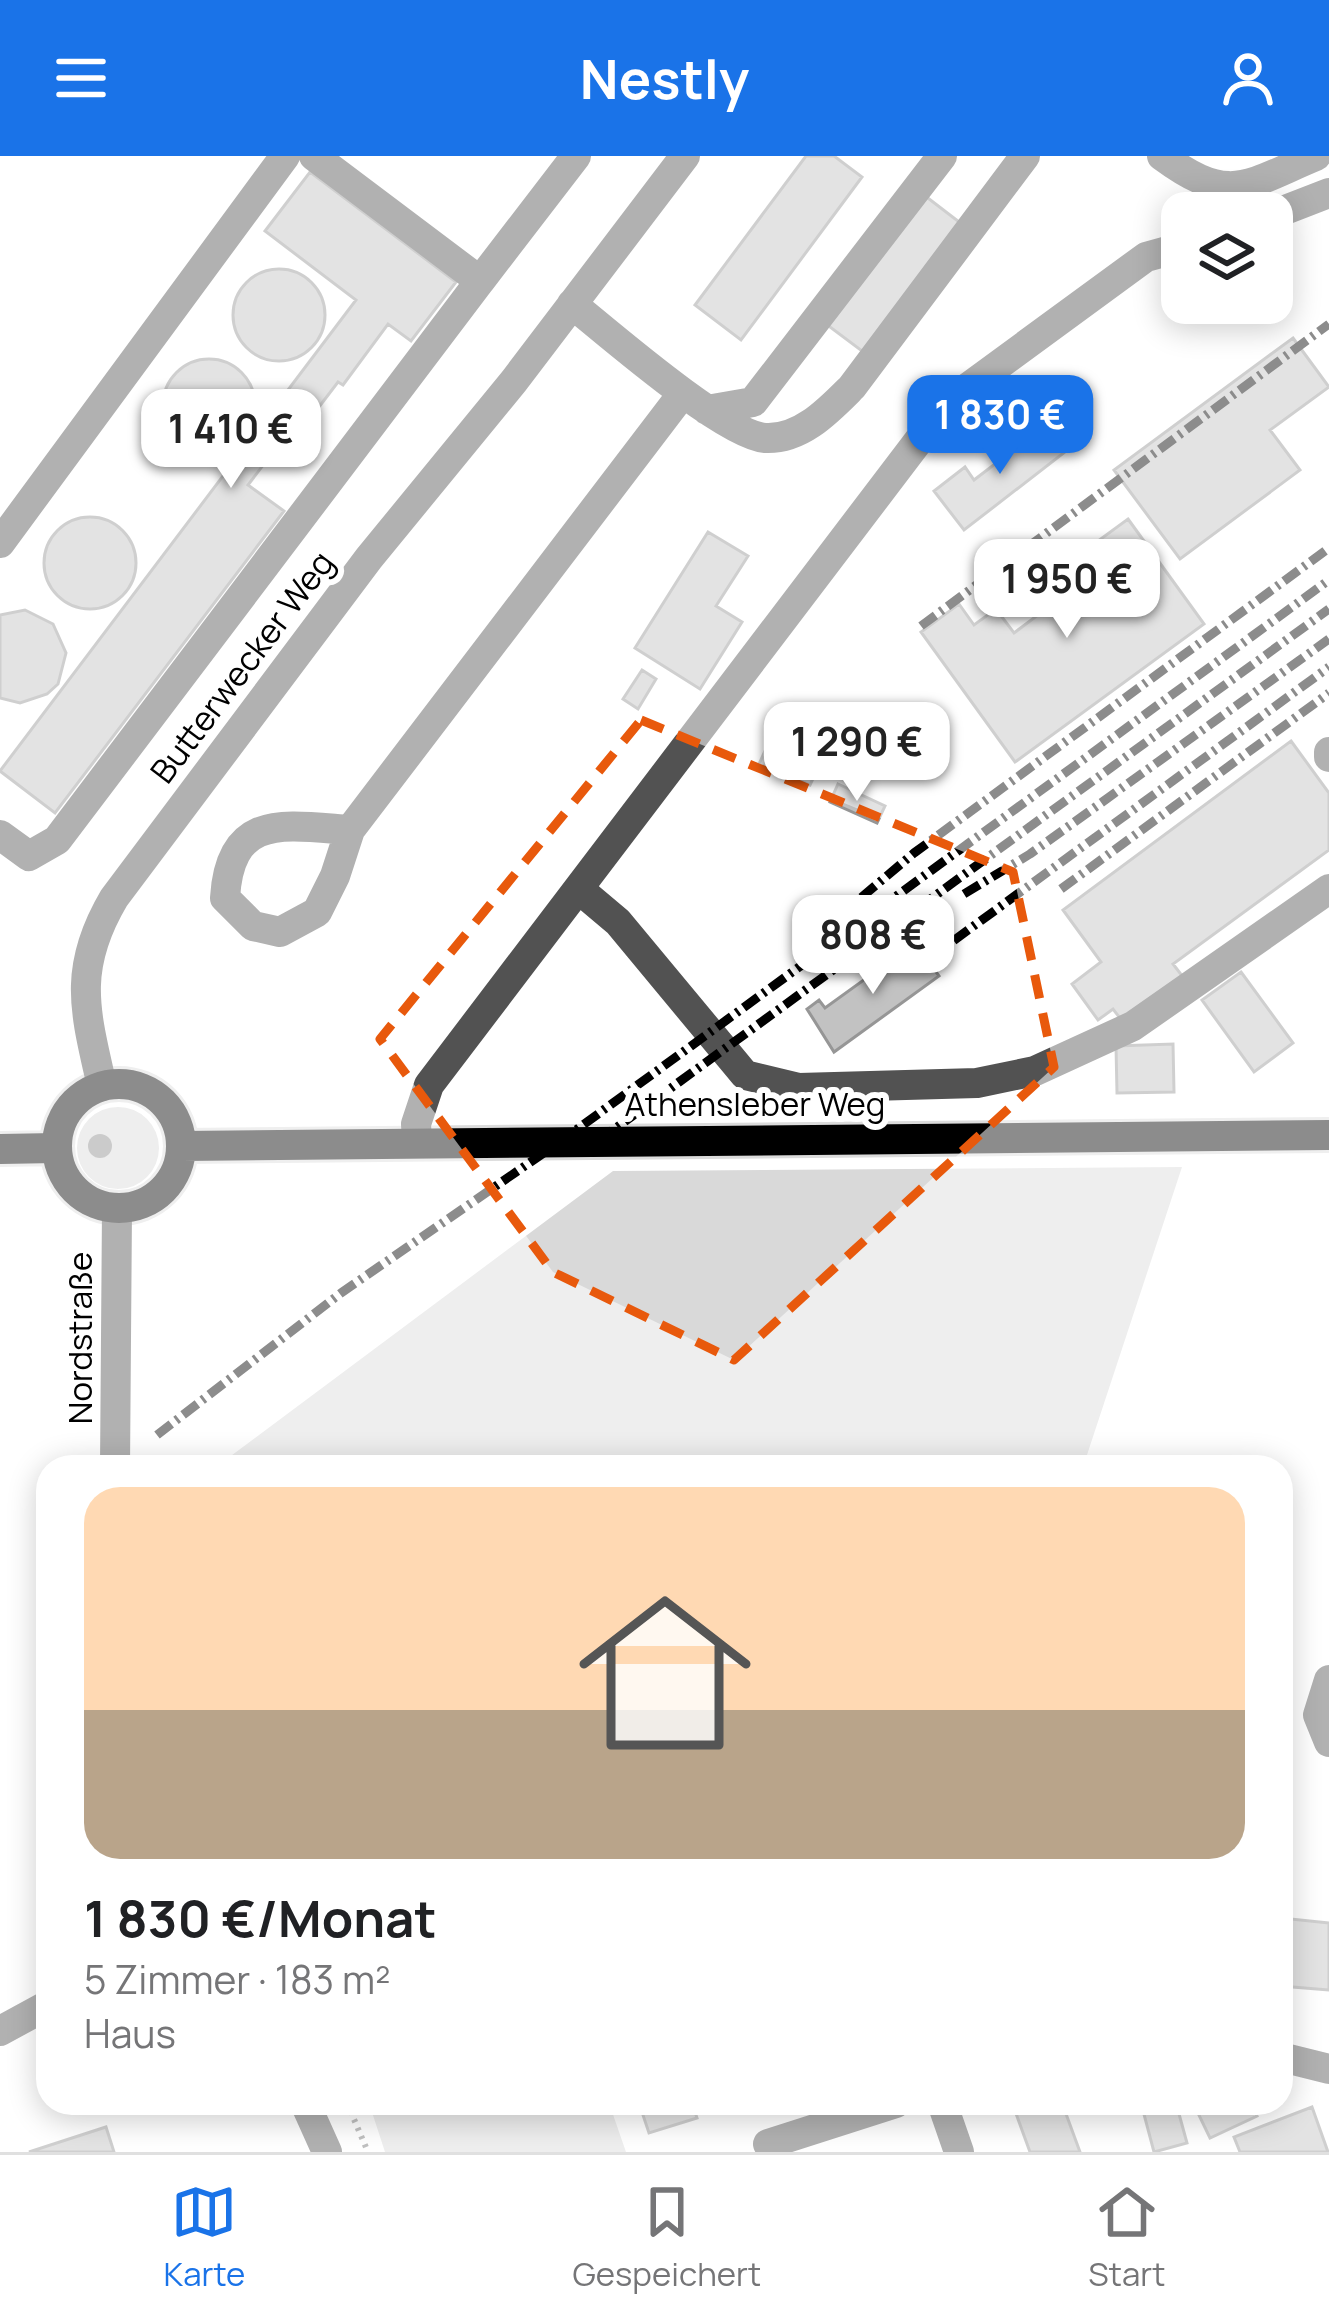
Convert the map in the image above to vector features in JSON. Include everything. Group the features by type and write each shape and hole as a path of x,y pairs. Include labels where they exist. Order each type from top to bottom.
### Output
{"main road":[{"path":"130,1084 155,1095 174,1116 182,1146 168,1185 144,1204 117,1209 89,1202 70,1186 56,1148 61,1122 89,1091 130,1084"},
{"name":"Athensleber Weg","path":"182,1146 1329,1135"},
{"path":"0,1149 56,1148"}],"street":[{"path":"0,543 285,156"},
{"path":"314,156 480,281"},
{"path":"0,835 29,856 57,839 575,156"},
{"name":"Butterwecker Weg","path":"102,1086 86,1021 84,976 95,935 114,898 369,558 685,156"},
{"path":"695,401 753,402 941,156"},
{"path":"572,304 695,401 762,438 793,433 823,416 852,386 1024,156"},
{"path":"1162,156 1206,184 1228,190 1316,156"},
{"path":"1293,207 1329,193"},
{"path":"417,1143 416,1124 429,1085 948,402 1147,257 1161,253"},
{"path":"350,830 695,401"},
{"path":"580,890 618,922 745,1075 799,1088 977,1083 1035,1071 1133,1026 1329,889"},
{"name":"Nordstraße","path":"115,1455 117,1209"},
{"path":"1329,1680 1318,1715 1329,1742"},
{"path":"0,2031 36,2012"},
{"path":"1293,2060 1329,2069"},
{"path":"310,2115 327,2152"},
{"path":"768,2144 859,2115"},
{"path":"946,2115 959,2152"}],"path":[{"path":"352,2115 368,2152"}],"highlighted area":[{"path":"641,720 1013,872 1054,1067 734,1360 553,1272 380,1039"}],"shaded area":[{"path":"118,1107 147,1119 159,1148 147,1177 118,1189 89,1177 77,1148 89,1119"},
{"path":"1182,1167 1087,1455 232,1455 613,1171"},
{"path":"373,2115 613,2115 626,2152 385,2152"}],"building":[{"path":"806,156 834,156 862,177 741,340 695,305"},
{"path":"310,172 456,282 411,341 388,324 343,385 338,382 293,441 286,435 248,485 284,511 55,813 0,771 356,300 265,231"},
{"path":"920,192 967,228 870,357 822,321"},
{"path":"279,269 297,272 312,282 322,297 322,333 312,348 297,358 279,361 261,358 246,348 236,333 233,315 236,297 246,282 261,272"},
{"path":"1293,338 1329,387 1270,430 1300,470 1180,559 1114,470"},
{"path":"209,359 227,362 242,372 252,387 252,423 242,438 227,448 209,451 191,448 176,438 166,423 163,405 166,387 176,372 191,362"},
{"path":"1050,422 1070,448 964,530 934,491 965,467 974,480"},
{"path":"90,517 108,520 123,530 133,545 133,581 123,596 108,606 90,609 72,606 57,596 47,581 44,563 47,545 57,530 72,520"},
{"path":"1128,519 1204,624 1015,762 921,632 959,604 974,625 996,609 1014,633 1038,615 1024,595"},
{"path":"708,532 748,556 716,606 742,622 700,689 635,648"},
{"path":"25,610 53,624 66,653 58,684 47,694 20,703 0,698 0,615"},
{"path":"642,670 656,679 638,709 623,699"},
{"path":"1291,741 1329,793 1329,850 1173,964 1183,977 1123,1022 1113,1009 1098,1020 1072,984 1101,962 1063,910"},
{"path":"765,751 816,772 810,785 759,764"},
{"path":"838,784 885,806 877,823 830,802"},
{"path":"915,943 939,976 834,1052 807,1009 819,1000 825,1008"},
{"path":"1241,972 1293,1043 1254,1072 1202,1000"},
{"path":"1173,1044 1174,1092 1117,1093 1116,1046"},
{"path":"1293,1919 1329,1923 1329,1990 1293,1987"},
{"path":"1312,2107 1328,2152 1240,2152 1234,2137"},
{"path":"643,2115 696,2115 697,2118 649,2133"},
{"path":"1017,2115 1066,2115 1080,2152 1030,2152"},
{"path":"1144,2115 1179,2115 1187,2143 1154,2152"},
{"path":"1199,2115 1257,2115 1257,2116 1210,2138"},
{"path":"106,2127 114,2152 29,2152"}],"railway":[{"path":"921,626 1329,324"},
{"path":"811,940 914,853 1329,548"},
{"path":"157,1435 341,1293 561,1141 1329,580"},
{"path":"598,1141 1329,609"},
{"path":"964,894 1030,854 1329,639"},
{"path":"927,960 1329,667"},
{"path":"1061,889 1329,693"}]}
